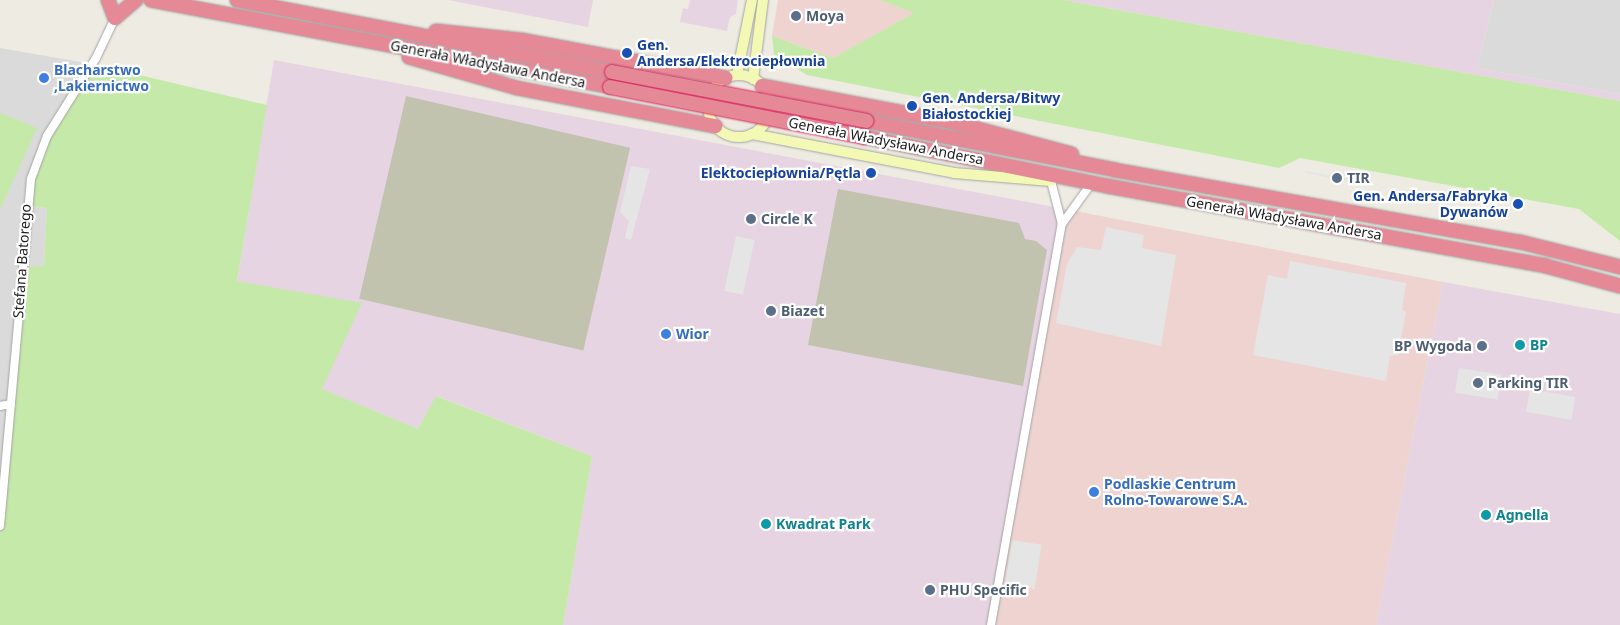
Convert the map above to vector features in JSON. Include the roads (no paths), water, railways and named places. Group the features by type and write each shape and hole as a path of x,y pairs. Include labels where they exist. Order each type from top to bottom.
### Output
{"highway":[{"path":"108,0 115,18 136,0"},
{"name":"Generała Władysława Andersa","path":"151,0 612,72 1115,170 1520,242 1620,267"},
{"name":"Generała Władysława Andersa","path":"237,0 373,35 610,87 1107,186 1546,266 1620,286"},
{"path":"373,35 402,28 521,40 732,77"},
{"path":"373,35 398,54 498,84 715,126"},
{"path":"758,82 985,129 1090,159 1115,170"},
{"path":"1050,181 1088,188 1107,186"}],"street":[{"path":"732,77 752,0"},
{"path":"752,134 763,125 769,112 769,98 758,82 763,0"},
{"name":"Stefana Batorego","path":"0,526 30,178 47,136 96,58 115,18"},
{"path":"758,82 732,77 714,88 708,103 715,126 732,136 752,134 954,173 1050,181 1062,224 991,625"},
{"path":"1062,224 1088,188"},
{"path":"0,406 11,404"}],"place":[{"name":"Moya","path":"796,16"},
{"name":"Gen. Andersa/Elektrociepłownia","path":"627,53"},
{"name":"Blacharstwo ,Lakiernictwo","path":"44,78"},
{"name":"Gen. Andersa/Bitwy Białostockiej","path":"912,106"},
{"name":"Elektociepłownia/Pętla","path":"871,173"},
{"name":"TIR","path":"1337,178"},
{"name":"Gen. Andersa/Fabryka Dywanów","path":"1518,204"},
{"name":"Circle K","path":"751,219"},
{"name":"Biazet","path":"771,311"},
{"name":"Wior","path":"666,334"},
{"name":"BP","path":"1520,345"},
{"name":"BP Wygoda","path":"1482,346"},
{"name":"Parking TIR","path":"1478,383"},
{"name":"Podlaskie Centrum Rolno-Towarowe S.A.","path":"1094,492"},
{"name":"Agnella","path":"1486,515"},
{"name":"Kwadrat Park","path":"766,524"},
{"name":"PHU Specific","path":"930,590"}]}
